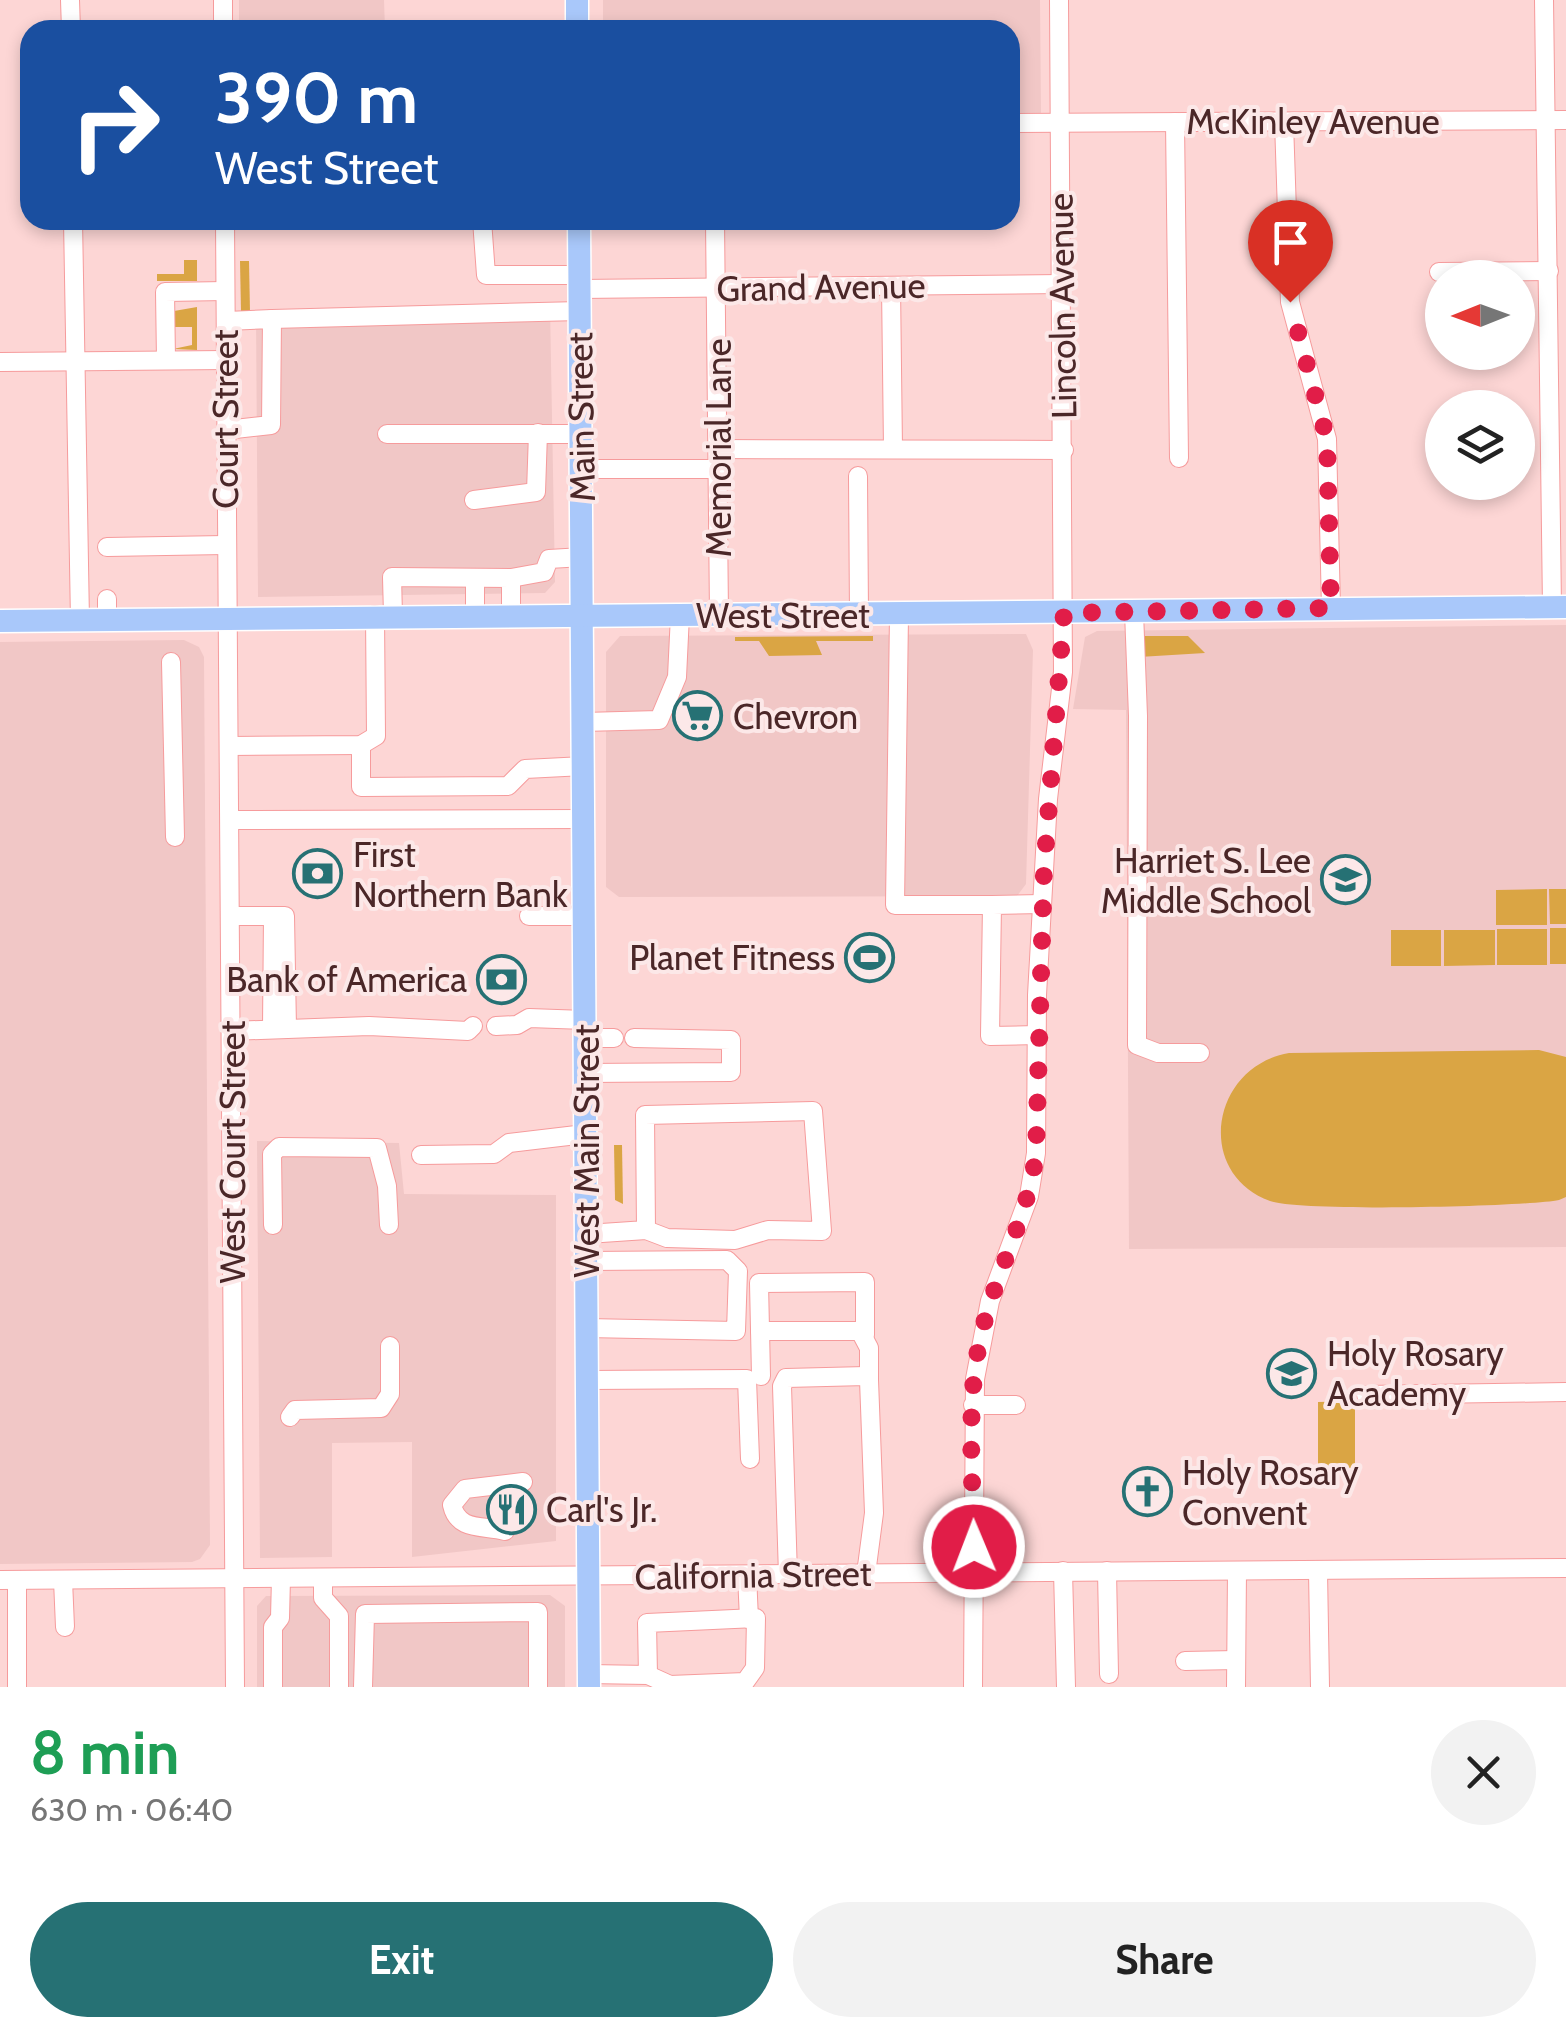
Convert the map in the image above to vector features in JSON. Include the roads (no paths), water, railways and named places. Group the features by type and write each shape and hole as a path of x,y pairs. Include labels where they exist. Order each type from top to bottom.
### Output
{"main road":[{"name":"Main Street","path":"579,230 583,614"},
{"name":"West Street","path":"0,621 80,621 107,610 227,618 1559,607"},
{"name":"West Main Street","path":"583,614 589,1681"}],"street":[{"name":"Lincoln Avenue","path":"973,1687 973,1405 985,1318 1034,1176 1042,904 1064,613 1059,0"},
{"path":"1544,0 1559,607"},
{"name":"McKinley Avenue","path":"1020,124 1566,120"},
{"path":"1175,122 1178,458"},
{"path":"1284,122 1290,302 1327,439 1331,608"},
{"path":"73,230 80,621"},
{"name":"Court Street","path":"225,230 227,618"},
{"path":"483,230 486,276 580,291"},
{"name":"Memorial Lane","path":"715,230 719,615"},
{"path":"1535,271 1549,271"},
{"name":"Grand Avenue","path":"580,291 1062,284"},
{"path":"891,286 893,449"},
{"path":"226,321 580,291"},
{"path":"166,360 159,292 225,292"},
{"path":"226,430 272,425 272,319"},
{"path":"0,362 226,360"},
{"path":"474,500 536,492 538,433"},
{"path":"387,434 581,434"},
{"path":"718,448 1064,450"},
{"path":"582,469 718,468"},
{"path":"858,476 859,615"},
{"path":"106,546 225,545"},
{"path":"229,746 362,745 376,736 376,668 392,577 512,578 544,572 549,559 583,557"},
{"path":"474,615 475,578"},
{"path":"511,615 512,578"},
{"path":"1134,612 1138,716 1137,1045 1158,1053 1200,1053"},
{"path":"584,722 659,720 677,676 680,614"},
{"path":"898,615 895,905 1042,904"},
{"name":"West Court Street","path":"227,618 235,1687"},
{"path":"171,662 175,837"},
{"path":"362,745 361,787 508,786 525,769 584,766"},
{"path":"230,820 584,819"},
{"path":"992,905 990,1036 1037,1036"},
{"path":"230,916 284,916 279,1028"},
{"path":"529,916 585,916"},
{"path":"496,1026 517,1026 529,1018 614,1038"},
{"path":"231,1031 369,1026 415,1032 468,1031 473,1026"},
{"path":"585,1074 731,1072 731,1040 634,1038"},
{"path":"587,1234 646,1230 667,1238 735,1240 768,1230 822,1231 813,1111 645,1115 646,1230"},
{"path":"422,1154 494,1154 509,1143 585,1134"},
{"path":"273,1225 272,1154 279,1147 377,1148 387,1186 389,1225"},
{"path":"587,1261 726,1260 738,1271 736,1331 587,1328"},
{"path":"750,1459 760,1331 759,1283 865,1282 874,1513 866,1574"},
{"path":"760,1331 860,1331 866,1336"},
{"path":"290,1417 295,1410 381,1408 390,1394 390,1346"},
{"path":"588,1380 866,1376 869,1380"},
{"path":"786,1378 782,1394 788,1575"},
{"path":"1366,1395 1566,1392"},
{"path":"973,1405 1016,1404"},
{"path":"506,1531 465,1525 454,1516 452,1505 465,1489 524,1482"},
{"name":"California Street","path":"8,1580 1566,1568"},
{"path":"1106,1571 1109,1674"},
{"path":"1236,1571 1236,1687"},
{"path":"1318,1571 1320,1687"},
{"path":"1064,1572 1066,1687"},
{"path":"748,1575 749,1619"},
{"path":"538,1577 538,1687"},
{"path":"273,1687 272,1627 280,1618 281,1578"},
{"path":"323,1578 323,1598 339,1616 339,1687"},
{"path":"8,1580 18,1687"},
{"path":"63,1580 64,1627"},
{"path":"362,1687 365,1614 538,1612"},
{"path":"589,1681 648,1674 670,1685 745,1682 756,1668 756,1618 647,1623 648,1674"},
{"path":"1185,1661 1236,1660"}],"place":[{"name":"Chevron","path":"698,716"},
{"name":"First Northern Bank","path":"318,874"},
{"name":"Harriet S. Lee Middle School","path":"1346,880"},
{"name":"Planet Fitness","path":"870,957"},
{"name":"Bank of America","path":"502,979"},
{"name":"Holy Rosary Academy","path":"1292,1373"},
{"name":"Holy Rosary Convent","path":"1147,1492"},
{"name":"Carl's Jr.","path":"511,1509"}]}
